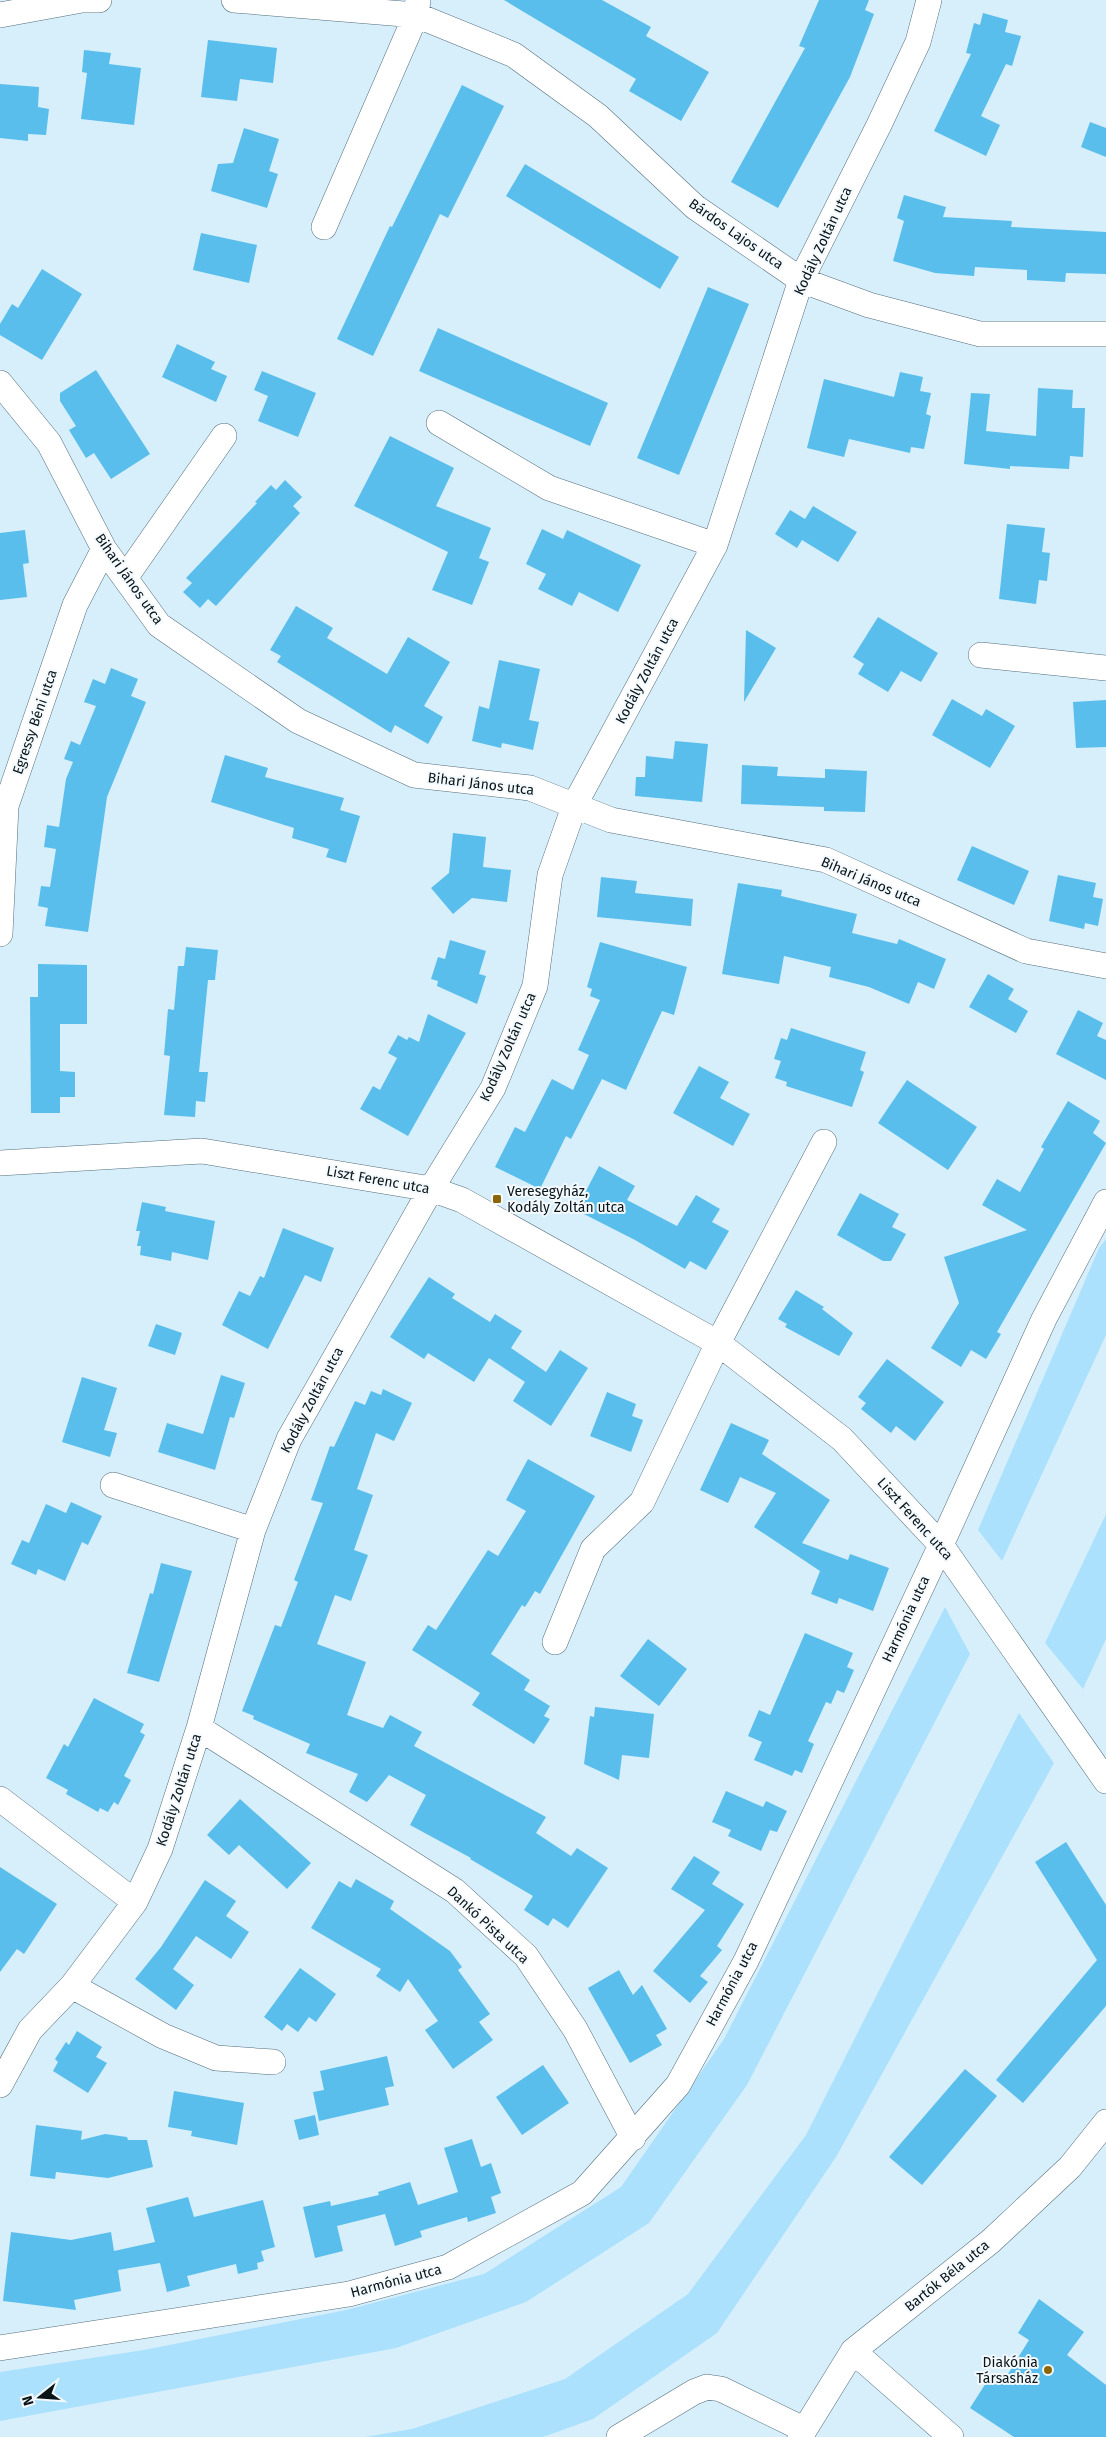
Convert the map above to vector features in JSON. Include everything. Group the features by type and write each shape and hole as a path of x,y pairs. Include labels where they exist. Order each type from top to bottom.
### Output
{"street":[{"path":"0,15 82,0 99,0"},
{"name":"Bárdos Lajos utca","path":"234,0 417,7 514,55 598,116 695,207 801,280 868,305 980,334 1106,334"},
{"name":"Kodály Zoltán utca","path":"0,2086 30,2030 72,1986 135,1902 160,1849 199,1728 253,1530 289,1439 431,1189 493,1088 536,986 550,875 575,804 715,545 801,280 879,125 918,42 929,0"},
{"path":"324,227 417,7"},
{"name":"Bihari János utca","path":"0,383 49,443 104,549 159,625 298,721 414,776 530,788 575,804 611,820 826,860 1026,950 1106,966"},
{"path":"439,423 549,488 715,545"},
{"path":"125,578 224,436"},
{"name":"Egressy Béni utca","path":"0,934 6,806 75,605 104,549"},
{"path":"981,655 1106,668"},
{"path":"555,1642 593,1549 642,1502 718,1343 824,1142"},
{"name":"Liszt Ferenc utca","path":"0,1162 202,1151 431,1189 462,1200 718,1343 842,1439 941,1545 1106,1780"},
{"name":"Harmónia utca","path":"0,2348 349,2294 448,2267 582,2193 633,2138 678,2085 746,1961 941,1545 1044,1319 1106,1202"},
{"path":"113,1485 253,1530"},
{"name":"Dankó Pista utca","path":"199,1728 455,1891 526,1956 574,2029 633,2138"},
{"path":"0,1799 135,1902"},
{"path":"72,1986 163,2036 216,2058 273,2062"},
{"name":"Bartók Béla utca","path":"802,2433 853,2351 991,2241 1070,2167 1106,2122"},
{"path":"853,2351 951,2437"},
{"path":"619,2437 694,2392 707,2387 722,2389 802,2433"}],"shaded area":[{"path":"1106,1239 1106,1335 1002,1561 978,1530 1099,1248"},
{"path":"1106,1514 1106,1639 1083,1689 1045,1643"},
{"path":"945,1607 970,1654 747,2085 649,2223 526,2302 396,2348 0,2421 0,2372 144,2350 346,2310 484,2274 621,2187 724,2039"},
{"path":"1019,1713 1054,1763 836,2157 717,2333 593,2419 543,2437 365,2437 412,2429 565,2379 688,2294 806,2135"}],"building":[{"path":"504,0 602,0 651,27 646,36 709,72 681,121 629,91 636,79"},
{"path":"819,0 869,0 865,10 874,14 850,77 778,208 731,182 805,48 799,46"},
{"path":"983,13 1008,20 1005,32 1021,36 1012,66 1006,64 981,116 1000,125 986,156 934,131 971,54 966,53 974,23 980,25"},
{"path":"208,40 277,48 273,83 240,79 237,101 201,97"},
{"path":"84,50 111,53 109,64 141,68 134,125 81,119 87,73 82,72"},
{"path":"0,84 39,87 38,107 49,109 46,135 28,134 28,141 0,138"},
{"path":"462,85 504,106 448,218 440,214 373,356 337,339 390,226 392,227"},
{"path":"1090,122 1106,128 1106,157 1081,147"},
{"path":"244,128 279,139 269,171 278,174 267,208 211,191 218,164 233,163"},
{"path":"525,164 679,257 660,289 506,196"},
{"path":"904,195 946,207 943,217 1012,221 1011,227 1106,232 1106,274 1066,273 1065,282 1027,280 1027,270 975,267 974,276 935,273 893,261 904,221 897,218"},
{"path":"201,233 257,245 249,283 193,270"},
{"path":"42,269 82,294 42,360 0,335 0,324 12,304 18,308"},
{"path":"708,287 749,304 679,475 637,458"},
{"path":"438,328 608,403 590,446 419,371"},
{"path":"177,344 215,362 211,369 227,376 216,402 162,377"},
{"path":"96,370 150,454 111,479 94,453 86,458 69,430 76,426 60,401 60,393"},
{"path":"262,371 316,393 298,437 258,421 268,396 254,390"},
{"path":"900,372 923,377 920,391 931,393 926,414 931,416 924,449 911,447 910,453 849,439 844,457 807,448 824,379 894,397"},
{"path":"1038,388 1073,390 1072,408 1085,408 1083,457 1070,456 1069,469 1010,466 1010,469 964,464 971,393 990,394 986,431 1036,436"},
{"path":"390,436 454,468 436,506 491,528 479,558 489,562 472,605 432,590 448,552 354,506"},
{"path":"285,480 302,497 293,506 300,513 216,606 208,599 200,608 183,592 192,583 186,578 257,503 255,502 271,485 276,490"},
{"path":"813,506 857,532 838,562 802,540 797,548 775,534 790,510 805,519"},
{"path":"1007,524 1045,528 1042,552 1050,553 1047,581 1039,580 1036,604 999,599"},
{"path":"542,529 563,539 567,530 641,565 618,612 579,592 572,606 538,589 546,574 526,564"},
{"path":"25,530 29,563 23,564 27,597 0,600 0,533"},
{"path":"296,606 333,628 327,638 387,674 408,637 450,662 424,706 443,717 428,744 395,725 391,733 277,662 281,656 270,650"},
{"path":"878,617 938,653 921,682 901,671 888,692 858,674 864,664 853,657"},
{"path":"746,630 776,648 744,702"},
{"path":"499,660 540,669 529,720 539,722 533,750 502,743 501,748 472,741 479,706 489,709"},
{"path":"111,668 138,679 131,696 146,702 107,797 88,932 45,926 48,908 38,906 41,886 50,887 56,849 44,847 47,825 59,827 66,779 73,762 64,759 71,741 80,745 96,706 84,702 93,679 105,684"},
{"path":"952,699 982,716 986,709 1015,726 990,768 932,735"},
{"path":"1106,700 1106,747 1076,748 1073,702"},
{"path":"675,741 708,744 702,802 635,796 636,777 645,777 646,756 673,759"},
{"path":"225,755 268,768 265,777 344,798 340,810 360,816 346,863 326,857 329,849 292,838 294,828 211,802"},
{"path":"742,765 778,767 777,776 825,778 825,769 867,771 865,812 824,811 824,807 741,804"},
{"path":"453,833 486,837 483,867 511,870 507,902 472,898 453,914 431,888 449,873"},
{"path":"972,846 1029,871 1014,905 957,880"},
{"path":"1058,875 1096,883 1093,897 1103,899 1098,926 1085,923 1084,929 1049,921"},
{"path":"601,877 637,881 635,893 693,899 691,926 597,917"},
{"path":"738,883 782,890 781,896 857,914 852,933 897,944 899,939 946,959 934,989 918,982 909,1004 869,987 829,977 831,967 784,956 779,984 722,974"},
{"path":"450,940 486,951 479,974 486,976 477,1004 437,986 438,981 431,979 438,957 445,959"},
{"path":"600,942 687,967 674,1015 662,1011 626,1090 602,1079 571,1139 566,1136 540,1189 495,1167 515,1127 525,1132 552,1079 573,1090 589,1055 578,1050 600,1000 590,996 592,989 587,987"},
{"path":"186,947 218,950 215,980 208,980 199,1072 208,1072 205,1102 196,1101 195,1117 164,1115 170,1056 164,1055 168,1009 174,1010 178,966 184,966"},
{"path":"38,964 87,965 87,1024 60,1024 60,1071 75,1072 75,1097 60,1097 60,1113 31,1113 30,997 38,997"},
{"path":"988,974 1014,989 1008,999 1028,1011 1016,1033 969,1007"},
{"path":"1078,1010 1103,1023 1097,1036 1106,1040 1106,1080 1056,1054"},
{"path":"428,1014 466,1033 408,1136 360,1109 373,1086 380,1090 397,1058 388,1053 398,1035 407,1040 409,1037 419,1042"},
{"path":"791,1028 866,1052 860,1070 864,1072 852,1107 786,1086 787,1082 775,1078 781,1061 774,1059 781,1038 787,1040"},
{"path":"699,1066 729,1082 720,1098 750,1114 733,1146 673,1113"},
{"path":"907,1080 977,1127 948,1170 878,1123"},
{"path":"1068,1101 1100,1121 1093,1133 1106,1143 997,1332 1001,1334 986,1359 971,1350 961,1367 931,1348 959,1303 944,1257 1027,1230 982,1205 997,1179 1020,1192 1044,1149 1041,1147"},
{"path":"599,1166 635,1186 627,1200 677,1226 696,1195 720,1209 712,1222 729,1231 706,1270 690,1261 685,1269 635,1240 576,1210"},
{"path":"860,1193 899,1214 892,1227 906,1234 891,1261 883,1261 837,1235"},
{"path":"142,1202 166,1207 165,1211 215,1221 208,1260 172,1252 171,1261 140,1255 141,1246 137,1246 140,1231 136,1231"},
{"path":"283,1228 334,1248 321,1282 305,1275 268,1349 222,1325 239,1291 250,1296 260,1276 264,1278"},
{"path":"429,1277 455,1294 452,1298 490,1322 495,1314 522,1331 511,1348 546,1372 560,1350 588,1368 551,1426 513,1401 525,1382 489,1358 474,1382 428,1353 424,1359 390,1337"},
{"path":"796,1290 824,1307 822,1309 853,1333 839,1356 785,1327 787,1324 778,1319"},
{"path":"156,1324 182,1333 175,1355 148,1346"},
{"path":"887,1359 944,1402 915,1441 896,1426 891,1433 861,1409 866,1403 858,1397"},
{"path":"221,1375 245,1383 234,1418 230,1417 215,1470 158,1452 167,1423 203,1434"},
{"path":"82,1377 117,1388 104,1430 117,1433 110,1457 62,1442"},
{"path":"383,1389 412,1403 394,1441 376,1433 357,1489 373,1495 354,1550 368,1555 351,1601 335,1595 317,1644 366,1662 347,1715 383,1728 390,1715 422,1732 414,1746 546,1817 536,1833 571,1856 577,1848 608,1868 568,1928 553,1918 548,1926 524,1910 533,1896 471,1858 410,1825 426,1795 389,1775 367,1802 349,1792 358,1774 306,1753 310,1744 253,1719 254,1716 242,1711 275,1625 281,1627 298,1582 294,1580 323,1503 311,1500 330,1446 334,1447 355,1401 365,1405 371,1391 381,1395"},
{"path":"607,1392 636,1404 632,1416 643,1420 631,1452 590,1436"},
{"path":"731,1423 769,1440 762,1454 830,1500 802,1543 848,1560 850,1554 889,1568 873,1611 839,1598 837,1604 811,1594 820,1571 754,1527 776,1493 740,1477 728,1503 700,1490"},
{"path":"528,1459 595,1496 540,1594 535,1591 525,1607 522,1605 491,1654 530,1680 524,1690 550,1706 544,1716 550,1719 534,1744 472,1705 480,1693 412,1650 428,1625 436,1630 488,1550 498,1556 526,1511 506,1500"},
{"path":"71,1502 102,1516 88,1545 82,1542 65,1581 38,1569 36,1575 11,1564 22,1540 29,1543 46,1504 66,1513"},
{"path":"161,1563 192,1571 159,1682 127,1673 150,1593 153,1594"},
{"path":"805,1633 853,1653 847,1667 854,1670 844,1693 837,1690 831,1704 826,1702 808,1741 814,1744 802,1773 795,1770 792,1776 754,1760 762,1742 748,1736 759,1710 770,1715"},
{"path":"648,1639 687,1669 659,1706 620,1676"},
{"path":"94,1698 144,1724 140,1732 145,1735 124,1776 131,1780 118,1805 114,1802 108,1812 100,1808 98,1812 66,1794 68,1790 46,1778 64,1744 68,1747"},
{"path":"595,1707 654,1714 649,1758 622,1755 619,1780 584,1764 590,1716 594,1717"},
{"path":"726,1791 763,1807 766,1801 787,1811 777,1832 770,1830 761,1851 728,1836 731,1830 712,1822"},
{"path":"240,1799 311,1863 287,1889 239,1845 229,1855 207,1835"},
{"path":"1066,1842 1106,1905 1106,2006 1023,2103 996,2080 1097,1960 1035,1862"},
{"path":"694,1856 720,1872 712,1884 744,1904 717,1946 722,1950 700,1976 708,1982 690,2003 653,1971 705,1910 671,1889"},
{"path":"0,1867 57,1904 24,1954 17,1949 0,1972"},
{"path":"356,1879 394,1901 390,1909 450,1951 462,1967 458,1970 490,2014 479,2022 493,2040 453,2069 425,2030 438,2021 408,1979 400,1992 376,1976 381,1969 311,1928 339,1881 351,1888"},
{"path":"205,1880 236,1901 226,1916 249,1932 231,1959 196,1936 173,1969 194,1985 176,2010 135,1979 161,1947"},
{"path":"300,1968 336,1994 316,2022 309,2017 298,2032 287,2024 282,2031 264,2017"},
{"path":"619,1970 633,1995 642,1985 667,2029 656,2035 662,2045 630,2063 588,1988"},
{"path":"77,2031 102,2047 96,2057 107,2063 88,2093 53,2071 58,2062 55,2059 66,2042 69,2045"},
{"path":"387,2056 394,2086 385,2088 389,2105 319,2121 313,2092 324,2090 320,2071"},
{"path":"543,2065 569,2103 522,2135 496,2097"},
{"path":"965,2069 997,2096 922,2185 889,2157"},
{"path":"174,2091 244,2103 237,2145 191,2136 192,2131 168,2127"},
{"path":"315,2115 319,2135 299,2140 294,2120"},
{"path":"36,2125 82,2131 81,2140 105,2134 127,2137 128,2140 147,2140 153,2167 108,2178 56,2172 55,2179 30,2176"},
{"path":"472,2139 481,2167 491,2163 501,2193 491,2197 496,2213 468,2222 467,2217 420,2231 422,2237 395,2246 385,2214 337,2226 343,2251 315,2258 303,2207 330,2201 331,2206 379,2195 378,2192 410,2182 418,2205 458,2192 444,2148"},
{"path":"188,2197 194,2217 263,2200 275,2247 261,2251 264,2261 257,2263 258,2269 238,2274 236,2264 187,2276 190,2286 167,2292 160,2263 118,2270 121,2291 74,2300 76,2310 3,2301 11,2232 71,2240 111,2232 114,2251 155,2242 146,2208"},
{"name":"Diakónia Társasház","path":"1039,2299 1084,2332 1067,2355 1106,2385 1106,2437 1014,2437 970,2408 991,2375 1003,2382 1029,2340 1018,2333"}],"place":[{"name":"Veresegyház, Kodály Zoltán utca","path":"497,1199"},
{"name":"Diakónia Társasház","path":"1048,2370"}]}
